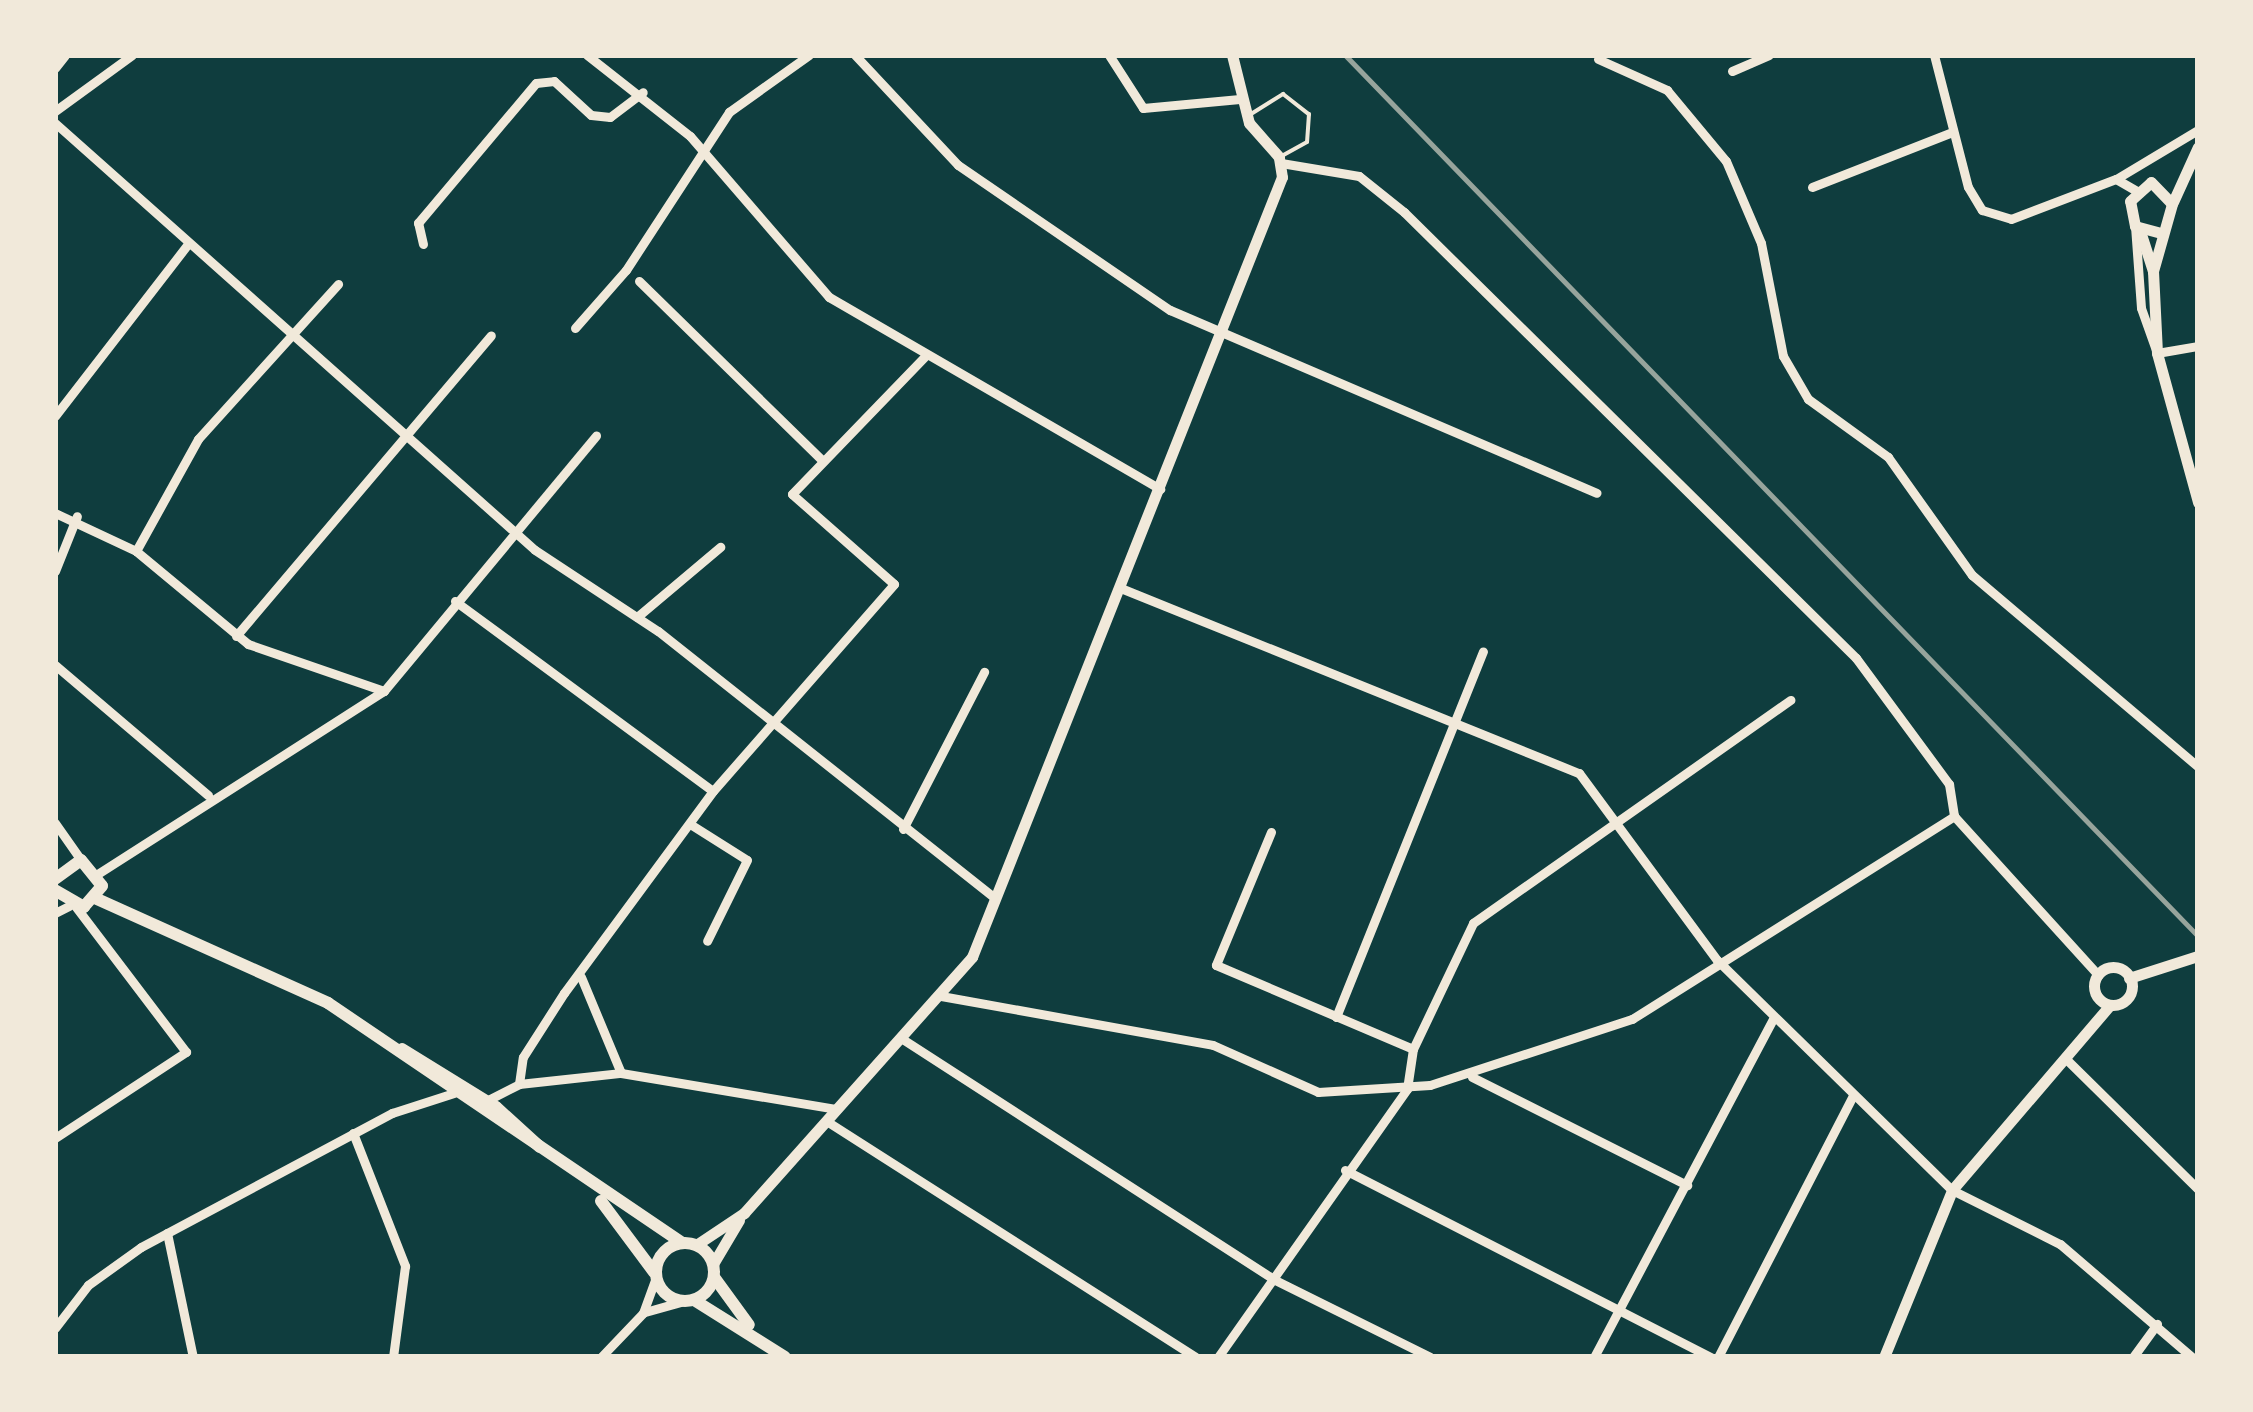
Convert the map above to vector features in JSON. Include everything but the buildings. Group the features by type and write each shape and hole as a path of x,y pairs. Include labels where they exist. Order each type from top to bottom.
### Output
{"main road":[{"path":"55,879 81,860 99,873 97,899"},
{"path":"55,890 72,907 97,899 258,969 486,1101 586,1184 689,1244 714,1270 750,1328"},
{"path":"386,1042 454,1093 542,1150"},
{"path":"586,1184 656,1277 689,1301 750,1328 785,1357"},
{"path":"656,1277 662,1254 689,1244"},
{"path":"689,1301 714,1270"}],"street":[{"path":"55,68 65,55"},
{"path":"55,111 132,55"},
{"path":"588,55 643,92 703,152 829,298 1160,489"},
{"path":"575,328 729,112 810,55"},
{"path":"854,55 958,165 1110,272 1222,336 1596,493"},
{"path":"1109,55 1143,108 1240,99"},
{"path":"1232,55 1248,123 1280,160 1360,176 1404,212 1856,658 1949,784 1954,816 2098,975"},
{"path":"1732,71 1768,55"},
{"path":"1934,55 1952,132 1982,210 2011,219 2116,180 2198,130"},
{"path":"1598,60 1667,90 1726,161 1762,242 1783,356 1808,399 1888,457 1972,575 2198,767"},
{"path":"423,244 418,223 536,82 554,81 591,115 610,117 643,92"},
{"path":"55,123 187,245 296,334 514,532 638,618 994,897"},
{"path":"1812,186 1952,132"},
{"path":"2116,180 2136,190 2158,184 2198,147"},
{"path":"714,1270 744,1213 904,1040 972,956 1222,336 1280,160"},
{"path":"2157,353 2153,271 2161,233 2188,160"},
{"path":"2158,184 2172,204"},
{"path":"2136,190 2141,308 2198,502"},
{"path":"2137,228 2161,233"},
{"path":"2137,228 2153,271"},
{"path":"55,416 187,245"},
{"path":"639,281 824,461"},
{"path":"136,551 198,439 338,284"},
{"path":"236,636 491,335"},
{"path":"2157,353 2198,346"},
{"path":"520,1084 522,1057 564,992 581,977 713,790 894,584 792,494 926,356"},
{"path":"99,873 208,796 384,690 596,436"},
{"path":"55,513 77,516 136,551 236,636 384,690"},
{"path":"55,571 77,516"},
{"path":"638,618 720,548"},
{"path":"1123,589 1579,773 1717,960 1952,1190 2060,1244 2192,1357"},
{"path":"455,601 713,790"},
{"path":"1336,1017 1482,651"},
{"path":"55,665 208,796"},
{"path":"904,829 984,672"},
{"path":"1218,1357 1345,1170 1407,1090 1413,1049 1473,923 1790,700"},
{"path":"941,996 1213,1045 1318,1092 1407,1090 1472,1077 1594,1038 1954,816"},
{"path":"55,823 81,860"},
{"path":"690,824 747,860 707,941"},
{"path":"1271,832 1216,965 1413,1049"},
{"path":"55,913 72,907 186,1052 55,1138"},
{"path":"2130,978 2198,956"},
{"path":"2098,975 2116,968 2130,978"},
{"path":"2098,975 2095,993 2110,1005"},
{"path":"581,977 621,1073"},
{"path":"1884,1357 1952,1190 2110,1005 2129,995 2130,978"},
{"path":"1594,1357 1773,1019"},
{"path":"904,1040 1273,1279 1430,1357"},
{"path":"2065,1058 2198,1190"},
{"path":"486,1101 520,1084 621,1073 840,1109"},
{"path":"1472,1077 1687,1185"},
{"path":"55,1328 88,1285 167,1233 353,1134 454,1093"},
{"path":"1345,1170 1714,1357 1854,1095"},
{"path":"828,1122 1195,1357"},
{"path":"353,1134 405,1266 393,1357"},
{"path":"689,1244 744,1213"},
{"path":"167,1233 193,1357"},
{"path":"601,1357 643,1313 656,1277"},
{"path":"643,1313 689,1301"},
{"path":"2133,1357 2157,1324"}],"lane":[{"path":"1248,123 1273,94 1292,96 1309,114 1306,142 1280,160"}],"railway":[{"path":"1345,55 2198,936"}]}
